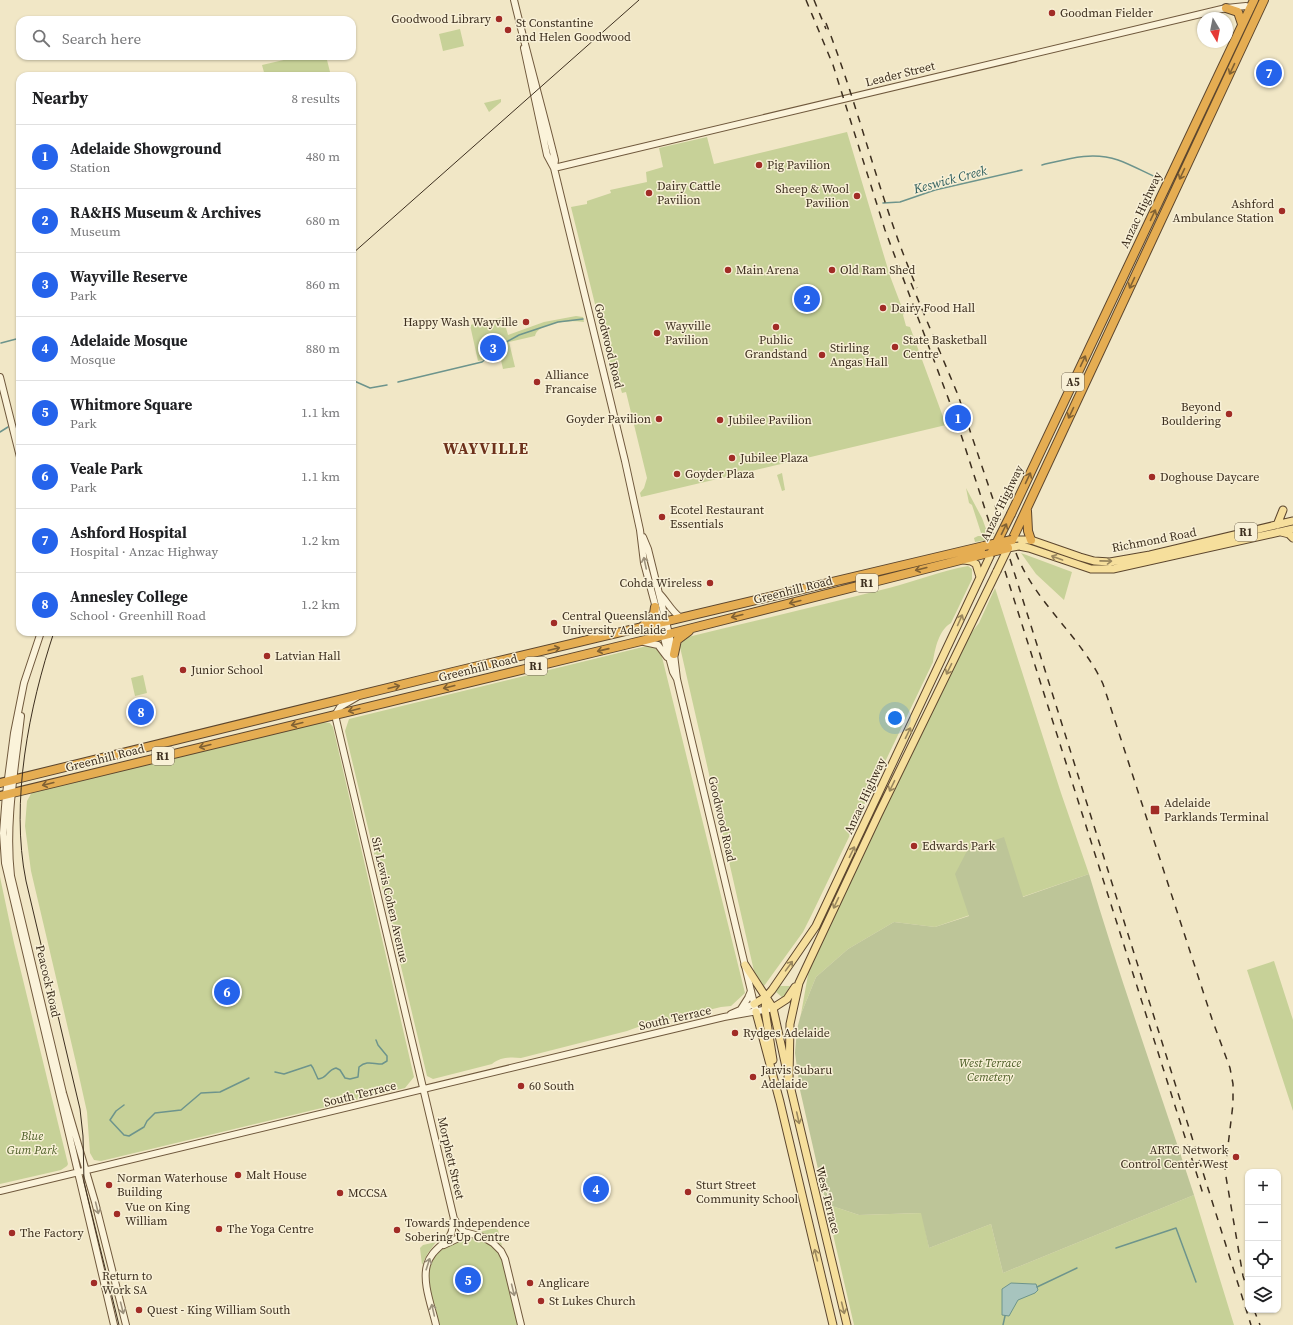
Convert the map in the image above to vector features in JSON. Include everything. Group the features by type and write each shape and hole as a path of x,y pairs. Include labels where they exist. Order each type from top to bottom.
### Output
{"highway":[{"name":"Anzac Highway","path":"996,544 1242,24 1253,4 1260,0"},
{"name":"Anzac Highway","path":"1016,537 1027,508 1116,315 1264,0"},
{"path":"1251,28 1254,16 1253,4"},
{"path":"1226,8 1238,12 1242,24"},
{"path":"1229,51 1238,55"},
{"path":"1211,113 1206,102 1212,102 1220,96"},
{"path":"1184,148 1193,152"},
{"path":"1107,311 1116,315"},
{"path":"1027,508 1028,531 1031,540"},
{"name":"Richmond Road","path":"996,544 1016,537"},
{"name":"Greenhill Road","path":"6,794 666,635 959,560 988,552 996,544"},
{"name":"Greenhill Road","path":"7,782 314,708 462,670 837,581 1008,548"},
{"path":"837,581 846,583 857,580 861,581 862,584"},
{"path":"749,602 750,608 754,609 765,606 775,607"},
{"path":"642,627 654,614 655,607"},
{"path":"674,654 677,640 698,626"},
{"path":"482,666 497,667 500,675"},
{"path":"462,670 462,678 484,678"},
{"path":"314,708 329,709 335,714"},
{"path":"243,737 257,729 259,721"},
{"path":"74,766 74,771 83,775"}],"main road":[{"name":"Goodwood Road","path":"514,0 545,144 549,160 554,168 591,318 640,530 644,563 655,607 663,622"},
{"name":"Leader Street","path":"554,168 1226,8 1253,4"},
{"path":"0,377 16,441"},
{"path":"1279,528 1283,510"},
{"name":"Richmond Road","path":"1016,537 1031,540 1094,561 1121,561 1279,528 1292,529"},
{"name":"Richmond Road","path":"1008,548 1019,546 1034,549 1092,569 1122,568 1279,528"},
{"name":"Goodwood Road","path":"640,530 648,549 659,593 672,672 677,679"},
{"name":"Anzac Highway","path":"799,982 1008,548 1016,537"},
{"name":"Anzac Highway","path":"754,1004 766,997 801,950 816,926 920,709 980,578 988,552"},
{"path":"1079,565 1080,557"},
{"path":"959,560 971,561 976,564 980,578"},
{"path":"659,593 665,599 671,610 681,618"},
{"name":"Goodwood Road","path":"666,635 674,654 677,679 756,1012"},
{"name":"Peacock Road","path":"40,636 24,683 7,782 6,794 11,876 114,1325"},
{"path":"641,641 658,646 670,661"},
{"path":"335,714 340,707 357,697"},
{"path":"920,709 928,713"},
{"name":"Sir Lewis Cohen Avenue","path":"335,714 424,1089"},
{"name":"Goodwood Road","path":"745,964 754,981 766,997"},
{"path":"773,1008 787,999 799,982"},
{"name":"West Terrace","path":"789,1080 790,1024 799,982"},
{"path":"741,1009 751,990"},
{"name":"West Terrace","path":"766,997 773,1008 847,1325"},
{"name":"West Terrace","path":"766,997 765,1010 780,1102"},
{"name":"South Terrace","path":"724,1017 754,1004"},
{"name":"South Terrace","path":"0,1191 724,1017 773,1008"},
{"name":"West Terrace","path":"756,1012 780,1102 802,1198 834,1325"},
{"name":"Peacock Road","path":"49,1043 96,1202 126,1325"},
{"name":"Morphett Street","path":"424,1089 454,1219 452,1223 453,1232 450,1237 435,1249"},
{"path":"802,1198 816,1195"},
{"path":"454,1219 467,1234 487,1238 501,1251 505,1259 522,1325"},
{"path":"436,1325 425,1275 428,1262 435,1249 467,1234"}],"green space":[{"path":"460,29 464,46 443,51 439,34"},
{"path":"284,60 327,60 330,72 264,72 262,65"},
{"path":"501,99 501,102 489,112 484,103"},
{"path":"847,132 890,276 904,313 903,315 906,326 910,327 946,425 641,497 640,493 644,488 647,478 626,392 622,393 617,376 613,377 571,207 587,204 587,201 611,193 610,190 647,182 646,172 663,167 659,148 707,137 714,164"},
{"path":"576,316 583,317 584,322 572,321 556,323 537,331 535,336 509,342 515,367 503,369 500,356 478,361 470,325 503,317 508,335 544,322"},
{"path":"782,473 785,490 782,491 777,475"},
{"path":"966,488 982,518 989,537 987,540 975,542 974,538 982,536 972,505 969,503"},
{"path":"1021,553 1072,572 1064,600 1036,574"},
{"path":"968,566 972,569 972,579 951,623 943,630 936,645 933,662 812,914 803,932 764,986 757,980 754,971 680,647 683,640 688,637 889,588"},
{"path":"995,588 1061,793 1089,874 935,927 894,922 848,949 816,977 801,1014 809,969 898,779 968,637 979,623"},
{"path":"647,646 654,647 661,653 745,993 731,1006 721,1007 638,1027 521,1058 502,1059 492,1064 433,1079 427,1076 345,731 349,719"},
{"path":"143,675 147,693 135,696 131,678"},
{"path":"321,722 330,723 333,727 414,1077 405,1088 101,1161 94,1160 90,1153 87,1112 31,871 25,826 27,801 32,792"},
{"name":"West Terrace Cemetery","path":"1004,837 1023,897 1089,874 1127,995 1194,1195 1003,1273 991,1224 929,1248 921,1213 859,1215 826,1204 800,1090 795,1053 797,1029 801,1014 816,977 848,949 894,922 935,927 969,916 955,874 968,849"},
{"name":"Blue Gum Park","path":"0,877 14,943 68,1164 61,1170 0,1184"},
{"path":"1274,961 1293,1020 1293,1111 1247,970"},
{"path":"779,986 790,986 783,998 776,992"},
{"path":"1194,1195 1234,1325 854,1325 826,1204 859,1215 922,1213 929,1248 991,1224 1003,1273"},
{"path":"495,1228 498,1230 502,1246 491,1236 480,1232"},
{"path":"467,1237 488,1243 496,1249 499,1254 502,1260 519,1325 439,1325 429,1283 431,1263 436,1254 444,1247"},
{"path":"436,1242 422,1265 420,1248 423,1245"}],"water":[{"path":"1011,1283 1036,1284 1038,1290 1035,1293 1018,1300 1009,1316 1002,1315 1002,1289"}],"waterway":[{"name":"Keswick Creek","path":"1042,165 1080,157 1108,157 1128,164 1160,179"},
{"name":"Keswick Creek","path":"883,203 900,202 935,190 1022,170"},
{"name":"Keswick Creek","path":"398,382 482,362 508,341 519,335 558,322 583,319"},
{"path":"1,343 16,339"},
{"name":"Keswick Creek","path":"356,382 370,388 387,385"},
{"path":"0,432 8,427"},
{"path":"275,1072 284,1074 311,1065 318,1079 323,1078 336,1068 340,1070 345,1078 350,1079 358,1077 359,1067 362,1065 367,1063 382,1064 387,1061 387,1056 376,1040"},
{"path":"124,1105 116,1111 110,1120 124,1135 129,1136 144,1127 147,1121 155,1113 181,1110 201,1093 220,1092 249,1078"},
{"path":"1116,1248 1176,1228 1196,1282"},
{"path":"1037,1287 1077,1268"},
{"path":"1003,1325 1005,1316"}],"tram line":[{"path":"356,250 639,0"},
{"path":"53,636 37,691 25,755 21,787 20,819 22,851 26,881 80,1109 83,1136 84,1182 119,1325"}],"railway":[{"path":"806,0 833,65 885,230 956,419 993,534"},
{"path":"814,0 826,29"},
{"path":"826,23 892,223 917,288"},
{"path":"911,283 958,395 1000,520"},
{"path":"1016,553 1024,571 1035,588 1083,650 1103,684 1212,1019 1230,1068 1233,1084 1233,1104 1225,1171 1245,1282"},
{"path":"1010,559 1251,1325"},
{"path":"1005,571 1204,1197"},
{"path":"1255,1313 1260,1325"}],"place":[{"name":"Goodman Fielder","path":"1052,13"},
{"name":"Goodwood Library","path":"499,19"},
{"name":"St Constantine and Helen Goodwood","path":"508,30"},
{"name":"Ashford Hospital","path":"1269,73"},
{"name":"Pig Pavilion","path":"759,165"},
{"name":"Dairy Cattle Pavilion","path":"649,193"},
{"name":"Sheep & Wool Pavilion","path":"857,196"},
{"name":"Ashford Ambulance Station","path":"1282,211"},
{"name":"Main Arena","path":"728,270"},
{"name":"Old Ram Shed","path":"832,270"},
{"name":"RA&HS Museum & Archives","path":"807,299"},
{"name":"Dairy Food Hall","path":"883,308"},
{"name":"Happy Wash Wayville","path":"526,322"},
{"name":"Public Grandstand","path":"776,327"},
{"name":"Wayville Pavilion","path":"657,333"},
{"name":"State Basketball Centre","path":"895,347"},
{"name":"Wayville Reserve","path":"493,348"},
{"name":"Stirling Angas Hall","path":"822,355"},
{"name":"Alliance Francaise","path":"537,382"},
{"name":"Beyond Bouldering","path":"1229,414"},
{"name":"Adelaide Showground","path":"958,418"},
{"name":"Goyder Pavilion","path":"659,419"},
{"name":"Jubilee Pavilion","path":"720,420"},
{"name":"Jubilee Plaza","path":"732,458"},
{"name":"Goyder Plaza","path":"677,474"},
{"name":"Doghouse Daycare","path":"1152,477"},
{"name":"Ecotel Restaurant Essentials","path":"662,517"},
{"name":"Cohda Wireless","path":"710,583"},
{"name":"Central Queensland University Adelaide","path":"554,623"},
{"name":"Latvian Hall","path":"267,656"},
{"name":"Junior School","path":"183,670"},
{"name":"Annesley College","path":"141,712"},
{"name":"Adelaide Parklands Terminal","path":"1155,810"},
{"name":"Edwards Park","path":"914,846"},
{"name":"Veale Park","path":"227,992"},
{"name":"Rydges Adelaide","path":"735,1033"},
{"name":"Jarvis Subaru Adelaide","path":"753,1077"},
{"name":"60 South","path":"521,1086"},
{"name":"ARTC Network Control Center West","path":"1236,1157"},
{"name":"Malt House","path":"238,1175"},
{"name":"Norman Waterhouse Building","path":"109,1185"},
{"name":"Adelaide Mosque","path":"596,1189"},
{"name":"Sturt Street Community School","path":"688,1192"},
{"name":"MCCSA","path":"340,1193"},
{"name":"Vue on King William","path":"117,1214"},
{"name":"The Yoga Centre","path":"219,1229"},
{"name":"Towards Independence Sobering Up Centre","path":"397,1230"},
{"name":"The Factory","path":"12,1233"},
{"name":"Whitmore Square","path":"468,1280"},
{"name":"Return to Work SA","path":"94,1283"},
{"name":"Anglicare","path":"530,1283"},
{"name":"St Lukes Church","path":"541,1301"},
{"name":"Quest - King William South","path":"139,1310"}],"district":[{"name":"WAYVILLE","path":"486,448"}]}
